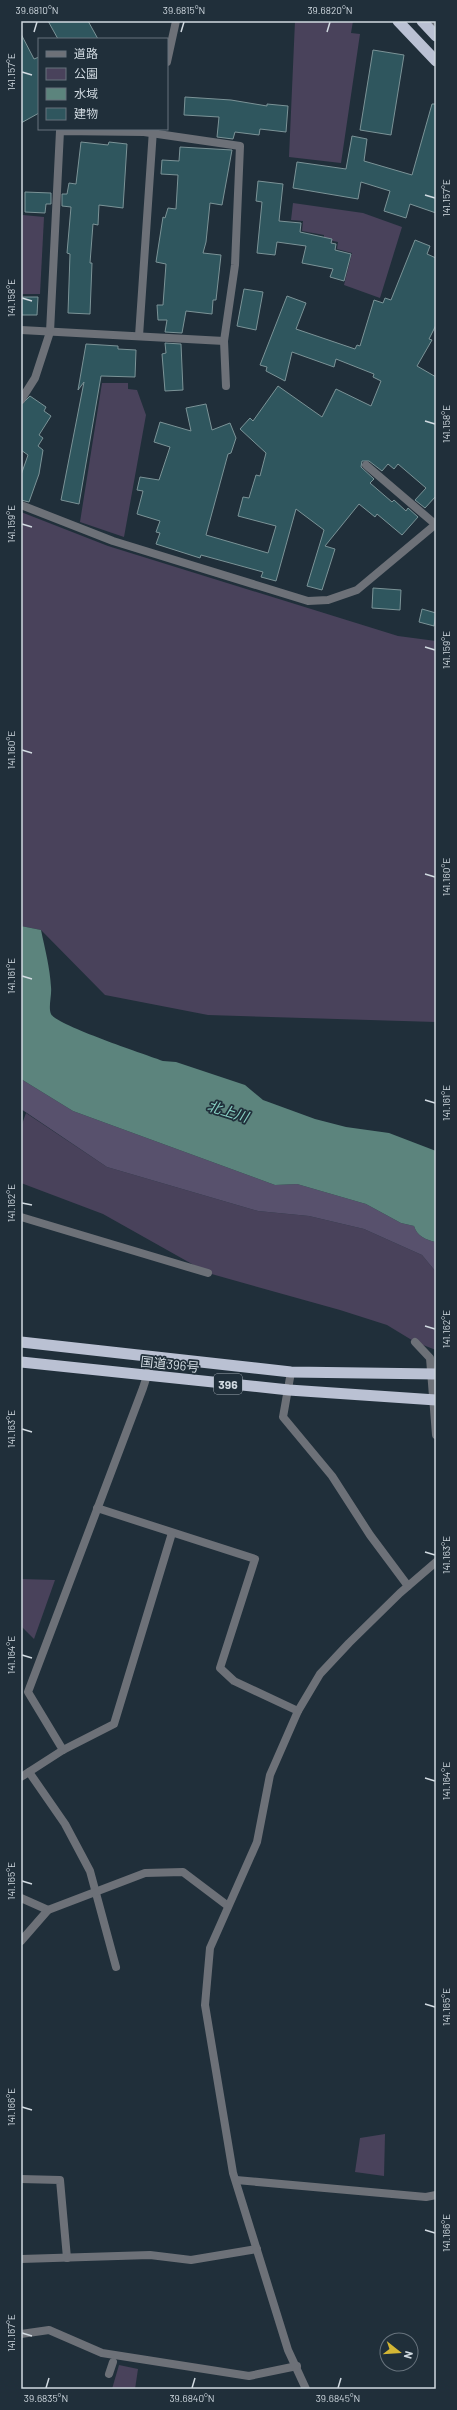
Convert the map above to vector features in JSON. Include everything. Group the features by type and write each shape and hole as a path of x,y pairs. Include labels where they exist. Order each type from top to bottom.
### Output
{"highway":[{"path":"398,21 436,60"},
{"path":"428,23 436,36"},
{"name":"国道396号","path":"21,1342 291,1372 433,1375"},
{"name":"国道396号","path":"21,1362 289,1390 434,1400"}],"street":[{"path":"168,57 176,21"},
{"path":"21,400 35,378 50,332 60,131 152,131 240,146 235,265 224,341 226,386"},
{"path":"139,336 152,131"},
{"path":"21,330 224,341"},
{"path":"21,505 113,541 308,601 328,600 357,590 436,524 366,465"},
{"path":"21,1217 208,1273"},
{"path":"415,1342 430,1358 433,1375 436,1435"},
{"path":"63,1750 28,1692 153,1357"},
{"path":"291,1372 283,1417 332,1476 370,1535 408,1586"},
{"path":"97,1508 255,1559 220,1668 234,1681 298,1710"},
{"path":"21,1777 63,1750 114,1724 172,1533"},
{"path":"306,2389 297,2366 288,2350 236,2180 205,2005 210,1948 257,1842 270,1775 298,1710 320,1674 408,1586 436,1562"},
{"path":"29,1772 65,1824 90,1871 116,1967"},
{"path":"21,1941 48,1910 145,1873 183,1872 228,1906"},
{"path":"21,1898 48,1910"},
{"path":"21,2178 60,2180 67,2258"},
{"path":"236,2180 426,2197 436,2195"},
{"path":"21,2259 150,2255 191,2260 257,2249"},
{"path":"21,2334 49,2330 102,2353 250,2376 297,2366"},
{"path":"109,2374 113,2362"}],"green space":[{"path":"295,21 353,21 351,33 360,34 341,163 289,157"},
{"path":"293,203 363,213 402,227 380,298 344,285 352,253 337,249 338,242 324,239 324,235 302,231 303,221 291,220"},
{"path":"21,216 44,217 40,294 21,294"},
{"path":"102,383 128,383 128,389 137,390 146,415 124,537 80,522"},
{"path":"21,512 108,546 398,636 436,641 436,1022 208,1015 105,995 41,930 21,926"},
{"path":"26,1113 107,1167 258,1211 309,1216 364,1229 422,1255 436,1272 436,1350 415,1342 387,1325 340,1310 208,1273 103,1214 21,1183 21,1127"},
{"path":"21,1579 55,1580 34,1639 21,1626"},
{"path":"385,2134 384,2176 355,2172 360,2138"},
{"path":"119,2365 138,2369 135,2389 112,2389"}],"shaded area":[{"path":"21,1079 73,1111 275,1185 297,1184 366,1204 401,1223 414,1226 422,1237 436,1242 436,1272 422,1255 364,1229 309,1216 258,1211 107,1167 21,1109"}],"water":[{"name":"北上川","path":"21,926 41,930 50,980 50,1011 51,1014 57,1019 68,1025 163,1061 176,1062 245,1085 263,1100 315,1119 346,1127 389,1133 436,1151 436,1242 422,1237 414,1226 401,1223 366,1204 297,1184 275,1185 73,1111 21,1079"}],"building":[{"path":"48,21 88,21 97,38 57,38"},
{"path":"21,34 34,59 38,57 38,114 21,123"},
{"path":"373,50 404,55 391,135 360,130"},
{"path":"185,97 231,100 267,106 267,104 288,106 286,132 260,129 259,135 235,132 233,139 217,137 219,117 184,115"},
{"path":"432,104 436,104 436,213 410,204 406,218 384,211 390,191 361,182 358,199 293,188 297,162 346,169 352,136 367,139 364,161 412,175"},
{"path":"81,142 108,145 109,142 127,144 123,208 99,205 98,225 93,224 90,263 92,263 90,314 68,313 70,254 67,253 71,207 62,206 62,194 67,194 69,183 76,184"},
{"path":"180,147 232,150 222,205 210,203 206,242 203,253 221,255 216,300 213,300 212,314 186,311 182,333 165,332 167,320 158,320 157,305 163,305 166,264 156,262 163,217 165,218 168,208 176,209 178,175 161,174 162,160 179,161"},
{"path":"258,181 283,184 279,221 301,223 300,232 332,239 331,243 336,244 335,250 351,254 344,281 330,277 333,269 302,263 306,246 277,242 275,255 257,253 262,202 256,201"},
{"path":"25,192 51,193 51,204 46,204 45,213 25,212"},
{"path":"415,240 430,246 427,254 436,258 436,325 429,339 432,340 417,366 436,377 436,496 425,508 415,500 426,488 398,464 394,469 388,464 382,471 369,461 362,461 361,467 374,479 370,483 392,502 394,500 406,511 408,508 418,517 402,535 377,514 375,517 359,504 325,546 335,549 322,590 307,586 324,530 296,509 276,581 261,577 263,572 201,555 200,558 156,544 160,533 156,532 160,521 137,514 143,491 137,490 140,477 159,480 170,447 154,442 160,422 191,431 186,408 206,404 212,430 230,423 236,438 231,453 228,454 206,535 268,553 276,526 238,516 243,497 249,498 256,475 260,476 266,453 240,429 250,418 253,421 278,386 322,417 336,389 371,406 381,381 373,377 374,374 336,359 334,367 292,352 285,381 266,371 267,367 260,365 287,296 306,303 296,329 355,349 357,345 360,346 374,300 383,303 385,298 391,300"},
{"path":"244,289 263,292 256,330 237,326"},
{"path":"21,297 38,297 37,315 21,315"},
{"path":"165,343 181,344 183,390 165,391 162,354 166,353"},
{"path":"86,344 118,346 118,349 136,350 135,377 101,376 79,504 61,500 84,382 78,390"},
{"path":"30,396 46,407 44,411 51,416 39,435 43,438 38,446 43,450 39,474 29,502 21,500 21,475 28,455 21,450 21,405"},
{"path":"373,588 401,590 400,610 372,608"},
{"path":"422,609 436,613 434,626 419,622"}]}
